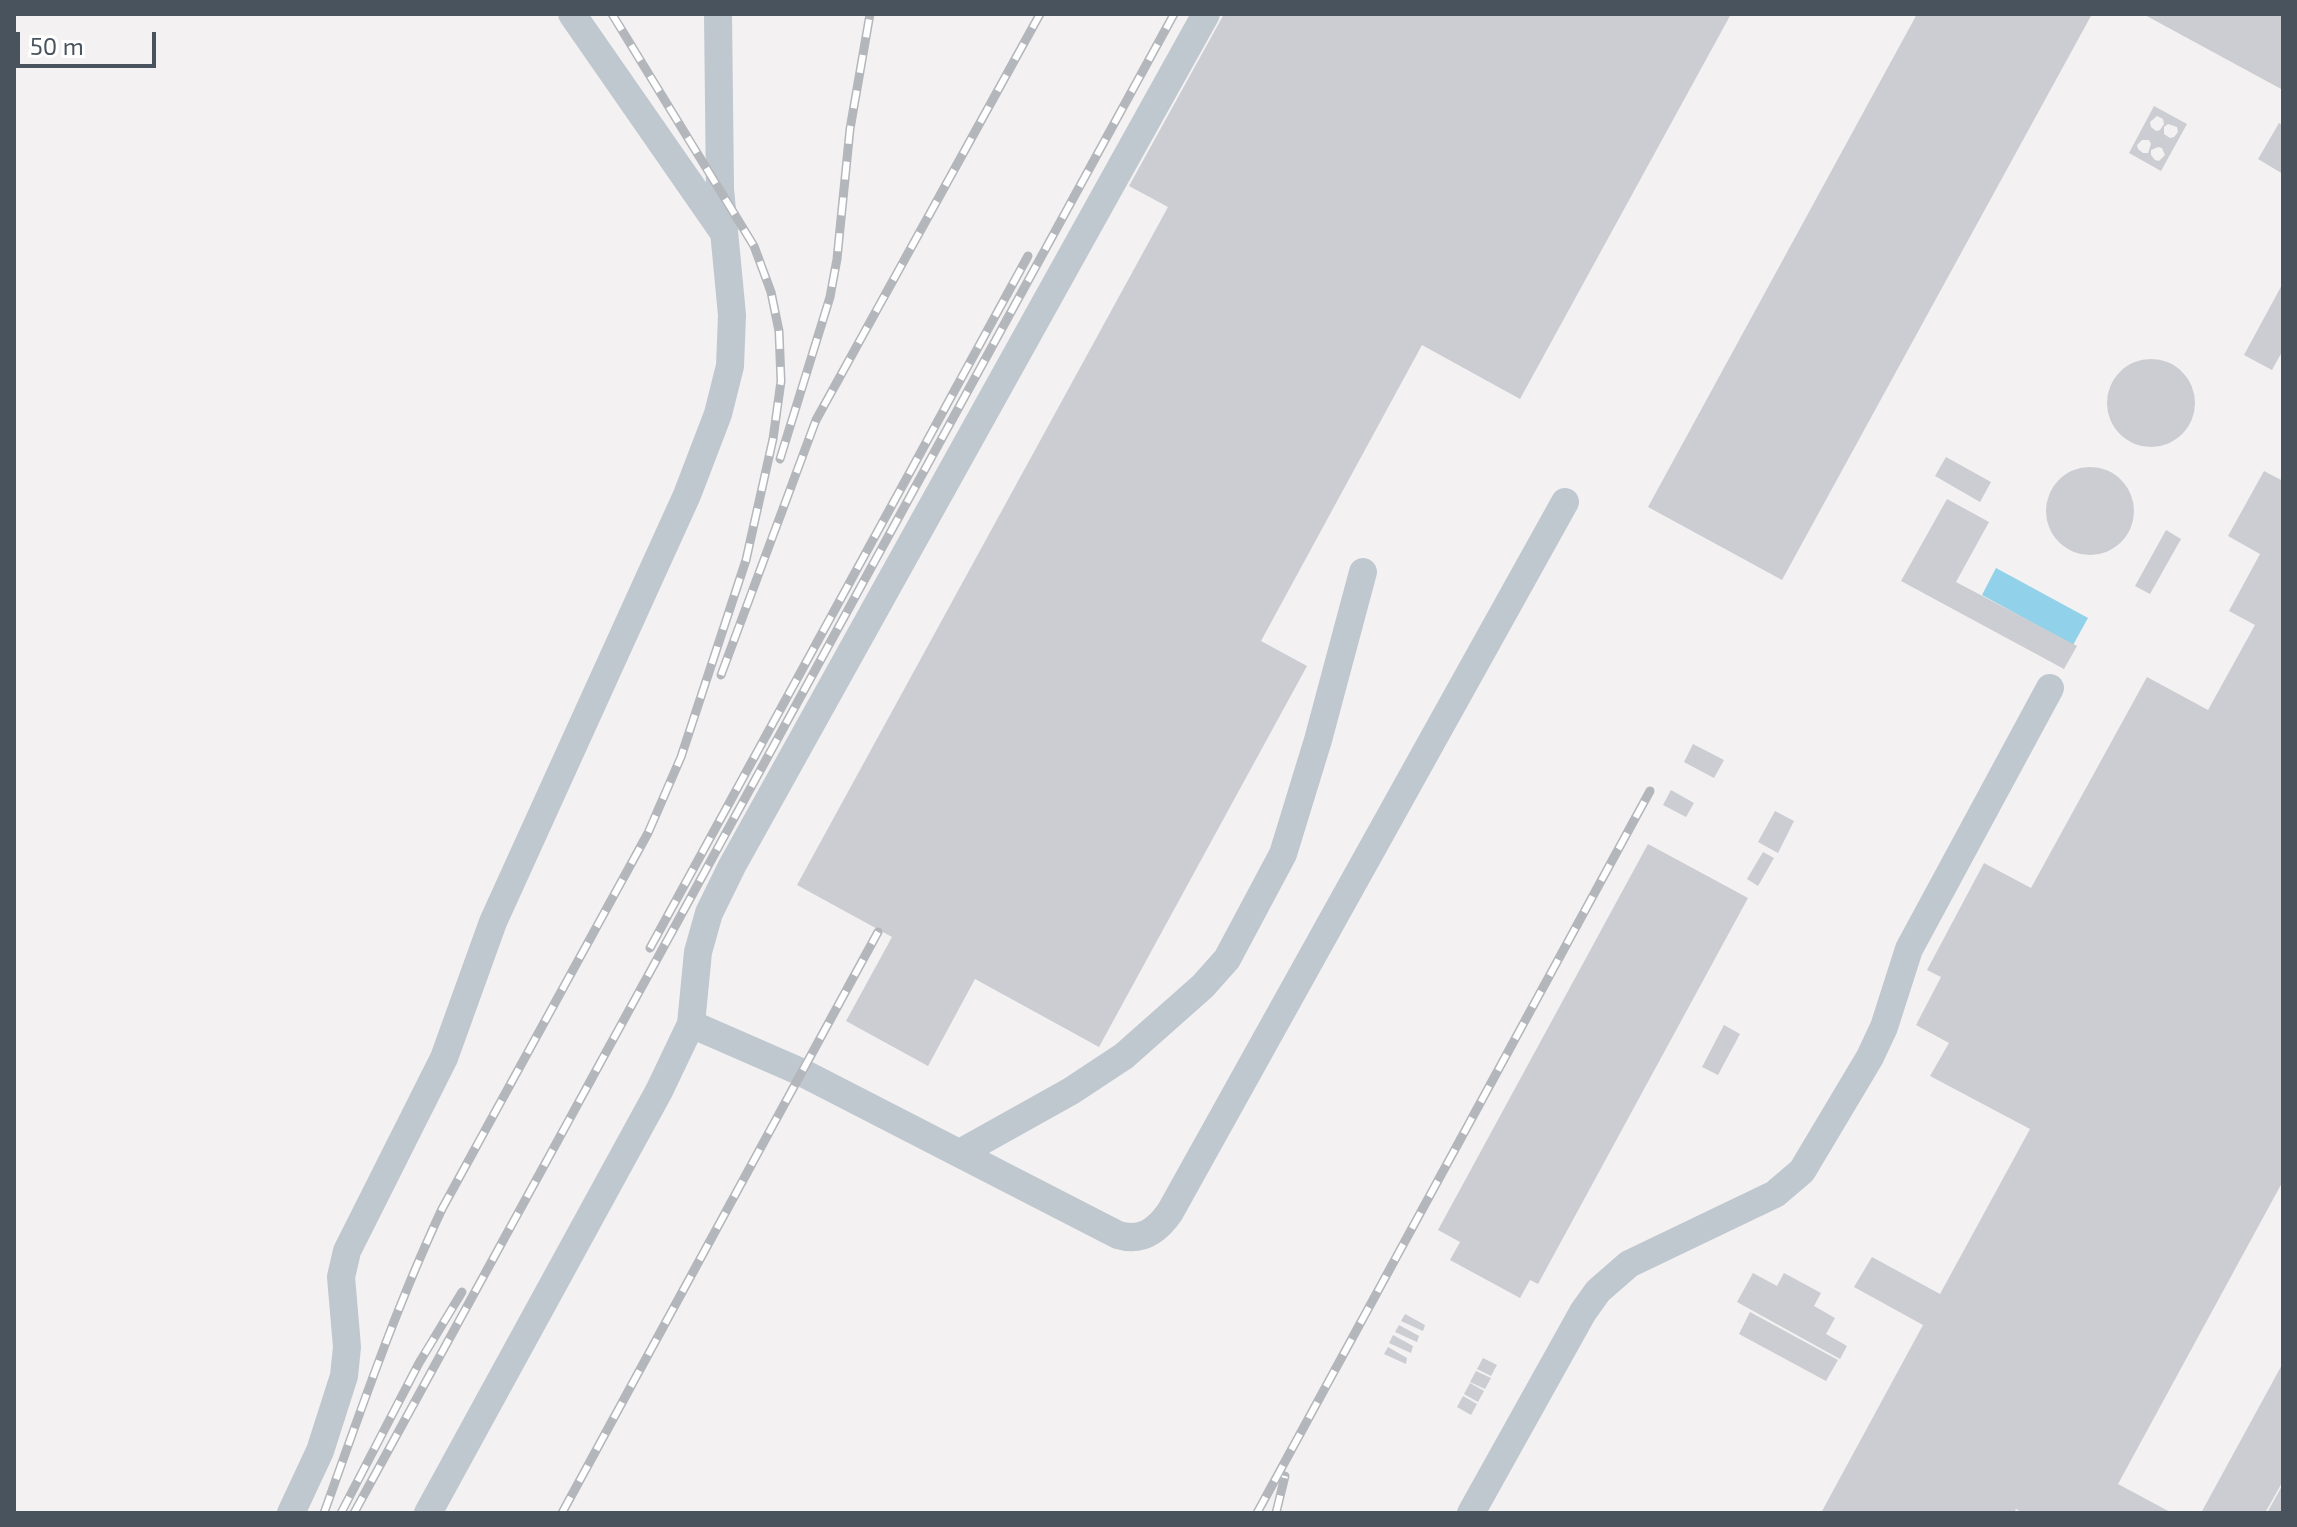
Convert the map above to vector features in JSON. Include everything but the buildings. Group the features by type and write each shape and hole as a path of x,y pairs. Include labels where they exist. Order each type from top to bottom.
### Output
{"street":[{"path":"572,14 724,233"},
{"path":"291,1513 320,1451 344,1376 347,1347 341,1277 347,1251 444,1058 493,922 687,495 718,414 730,366 732,315 720,189 718,14"},
{"path":"428,1513 659,1091 691,1024 698,952 709,913 732,866 1206,14"},
{"path":"691,1024 801,1072 1118,1235 1140,1237 1161,1224 1565,502"},
{"path":"960,1153 1071,1091 1124,1056 1203,986 1227,959 1283,854 1318,740 1363,572"},
{"path":"1471,1513 1583,1312 1598,1291 1629,1264 1775,1194 1802,1171 1870,1057 1884,1027 1909,949 2050,688"}],"water":[{"path":"1996,568 2088,618 2073,645 1982,595"}],"railway":[{"path":"324,1513 394,1321 442,1209 648,833 681,757 746,560 773,439 781,381 779,331 771,292 754,246 612,14"},
{"path":"780,459 830,297 837,259 850,129 870,14"},
{"path":"721,675 816,420 1040,14"},
{"path":"354,1513 1174,14"},
{"path":"650,948 1028,256"},
{"path":"1257,1513 1650,791"},
{"path":"562,1513 878,932"},
{"path":"341,1513 419,1363 462,1292"},
{"path":"1276,1513 1285,1476"}]}
